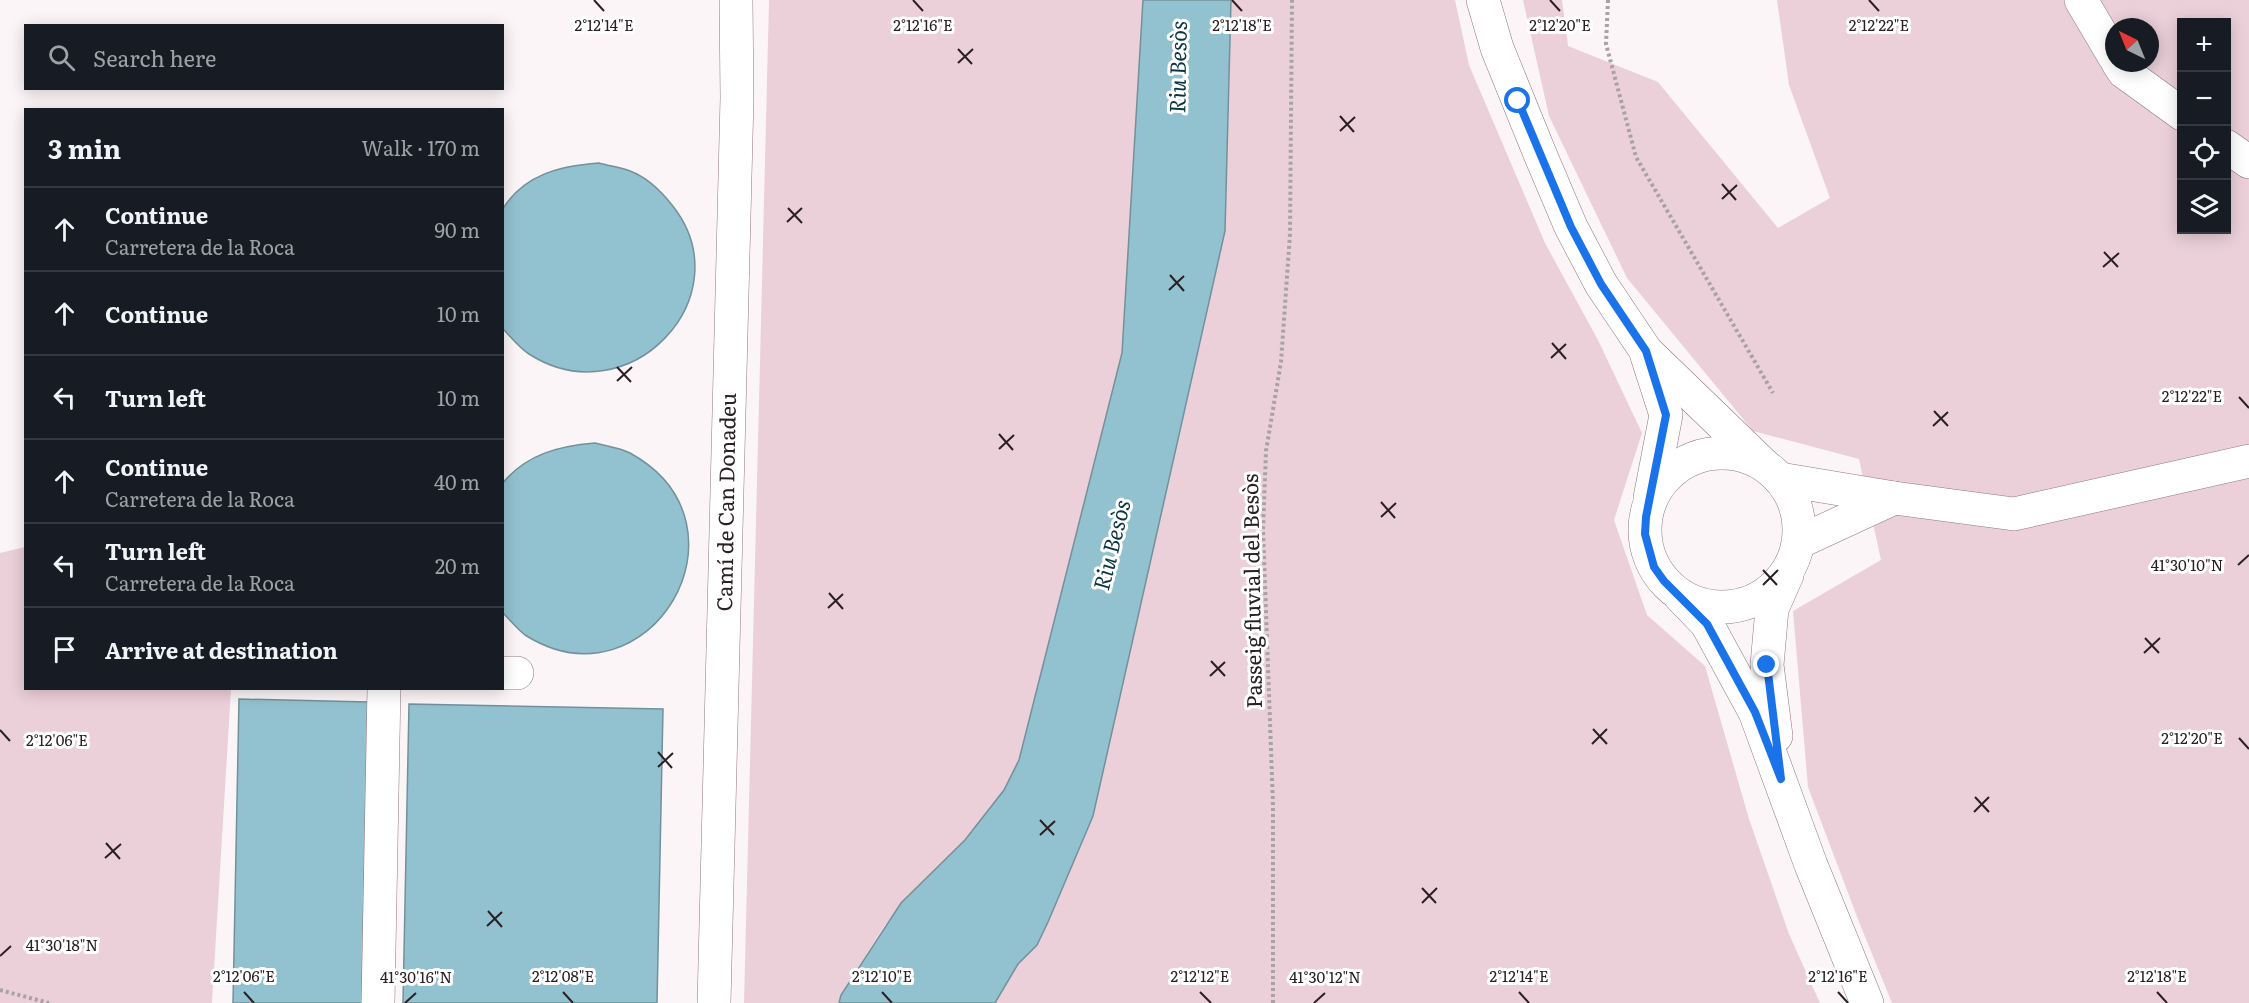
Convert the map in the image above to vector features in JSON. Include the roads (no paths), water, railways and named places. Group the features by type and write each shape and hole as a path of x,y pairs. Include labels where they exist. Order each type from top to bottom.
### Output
{"street":[{"name":"Camí de Can Donadeu","path":"714,1003 737,98 736,0"},
{"path":"1483,0 1497,48 1571,227 1601,284 1646,351 1772,472 1796,508 1794,555 1772,609 1767,665 1781,779"},
{"path":"2081,0 2105,41"},
{"path":"2124,72 2177,111"},
{"path":"2231,149 2249,162"},
{"path":"1646,351 1666,415 1646,517 1645,534 1651,559 1664,581 1707,624 1755,712 1811,865 1867,1003"},
{"path":"1646,517 1652,499 1662,483 1675,470 1691,460 1709,454 1727,453 1746,457 1772,472 1894,498 2014,514 2249,461"},
{"path":"1676,593 1692,602 1711,607 1729,607 1747,603 1771,589 1794,555 1894,498"},
{"path":"378,1003 384,690"}],"water":[{"name":"Riu Besòs","path":"1143,0 1231,0 1225,231 1093,816 1037,945 1018,964 995,1003 839,1003 841,995 901,903 965,840 1004,790 1019,760 1122,353"},
{"path":"599,163 622,168 642,177 672,205 691,240 695,276 685,309 665,338 637,359 604,371 567,370 529,354 518,346 504,330 504,207 521,188 532,180 570,167"},
{"path":"595,443 630,453 668,485 686,523 687,563 673,600 647,631 612,650 570,653 525,635 504,614 504,482 532,459 569,446"},
{"path":"239,699 368,702 362,1003 233,1003"},
{"path":"409,704 663,709 657,1003 403,1003"}]}
